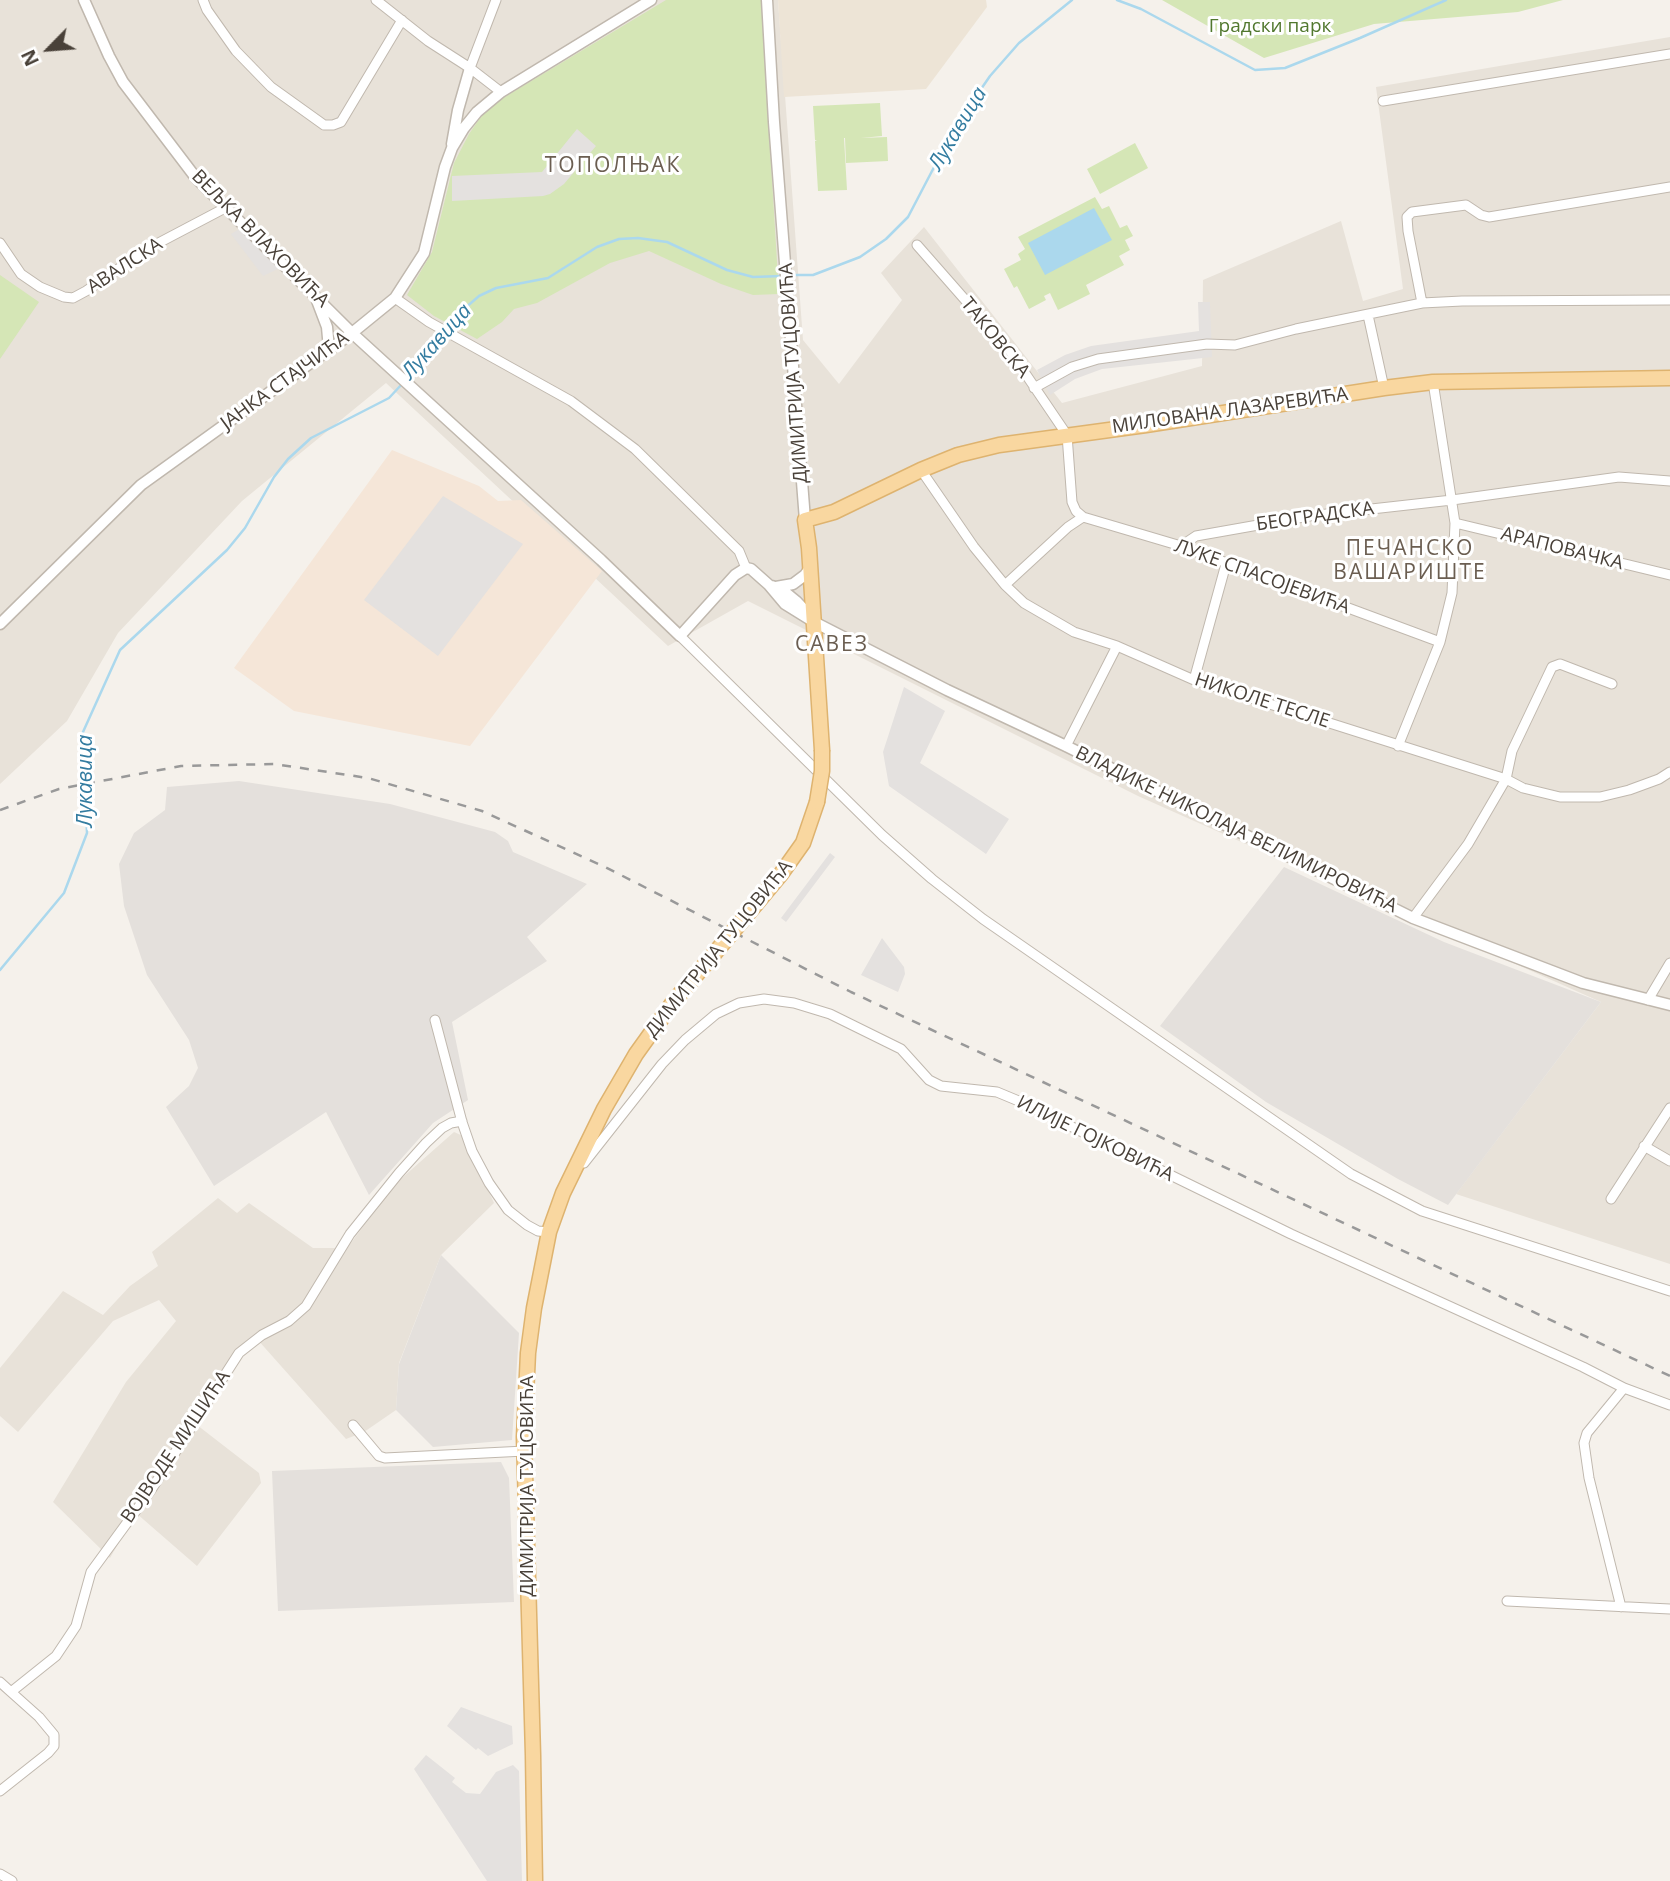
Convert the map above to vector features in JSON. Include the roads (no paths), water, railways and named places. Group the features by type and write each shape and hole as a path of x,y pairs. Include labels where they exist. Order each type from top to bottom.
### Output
{"main road":[{"name":"МИЛОВАНА ЛАЗАРЕВИЋА","path":"805,520 822,517 921,470 978,449 1384,388 1433,383 1670,378"},
{"name":"ДИМИТРИЈА ТУЦОВИЋА","path":"535,1881 525,1451 528,1353 549,1232 572,1174 604,1109 636,1054 674,1000 781,874 803,843 817,802 822,771 805,520"}],"street":[{"name":"ВЕЉКА ВЛАХОВИЋА","path":"84,0 123,82 196,178 352,333 601,559 680,636"},
{"path":"203,0 236,51 262,78 324,125 341,122 402,20"},
{"path":"376,0 428,41 501,92"},
{"path":"452,148 455,124 470,68 496,0"},
{"name":"ЈАНКА СТАЈЧИЋА","path":"0,624 141,485 352,333 395,298 424,253 452,148 477,112 501,92 651,0"},
{"name":"ДИМИТРИЈА ТУЦОВИЋА","path":"767,0 805,520"},
{"path":"1383,101 1670,54"},
{"path":"1422,303 1408,231 1407,217 1412,212 1466,205 1489,217 1670,187"},
{"name":"АВАЛСКА","path":"0,243 21,274 40,287 64,298 73,298 149,248 225,208"},
{"name":"ТАКОВСКА","path":"917,246 1010,351 1067,435"},
{"path":"316,295 327,327 329,349"},
{"path":"395,298 429,322 571,401 635,450 738,551 747,568 735,575 680,636 882,835 932,879 993,926 1351,1174 1422,1211 1670,1292"},
{"path":"1034,388 1072,367 1098,359 1207,344 1235,345 1296,329 1422,303 1670,300"},
{"path":"1368,315 1384,388"},
{"path":"1398,746 1440,642 1452,593 1455,523 1433,383"},
{"path":"1005,585 1068,527 1083,517 1072,502 1067,435"},
{"name":"НИКОЛЕ ТЕСЛЕ","path":"921,470 974,547 1005,585 1024,603 1074,632 1117,646 1194,680 1506,779 1522,788 1560,797 1600,797 1629,790 1670,772"},
{"name":"БЕОГРАДСКА","path":"1181,546 1196,536 1309,516 1619,477 1670,481"},
{"name":"ЛУКЕ СПАСОЈЕВИЋА","path":"1083,517 1181,546 1440,642"},
{"name":"АРАПОВАЧКА","path":"1455,523 1670,575"},
{"path":"1196,536 1193,547 1197,553"},
{"path":"1194,680 1226,564"},
{"name":"ВЛАДИКЕ НИКОЛАЈА ВЕЛИМИРОВИЋА","path":"747,568 796,601 814,622 1413,918 1583,983 1670,1005"},
{"path":"773,586 787,586 799,580 810,568"},
{"path":"1066,746 1117,646"},
{"path":"1413,918 1468,844 1506,779 1511,751 1552,667 1560,664 1612,684"},
{"path":"1648,1000 1670,963"},
{"name":"ИЛИЈЕ ГОЈКОВИЋА","path":"572,1174 662,1063 716,1014 739,1003 765,999 794,1003 830,1014 901,1049 929,1080 941,1086 998,1092 1021,1102 1291,1234 1624,1388 1670,1405"},
{"path":"435,1020 472,1152 508,1210 538,1231 549,1232"},
{"path":"1611,1199 1670,1108"},
{"name":"ВОЈВОДЕ МИШИЋА","path":"12,1692 56,1656 76,1626 91,1572 151,1490 239,1353 262,1335 289,1321 306,1306 350,1234 399,1173 442,1128 462,1121"},
{"path":"1644,1146 1670,1161"},
{"path":"1621,1607 1589,1478 1584,1443 1587,1433 1624,1388"},
{"path":"353,1425 379,1456 385,1458 525,1451"},
{"path":"1507,1601 1670,1609"},
{"path":"0,1682 39,1717 54,1735 54,1746 48,1753 0,1791"},
{"path":"0,1874 12,1881"}],"water":[{"path":"1094,208 1112,240 1045,275 1028,243"}],"waterway":[{"name":"Лукавица","path":"788,275 813,275 860,257 886,239 908,217 955,127 990,76 1019,43 1072,0"},
{"path":"1117,0 1141,9 1255,70 1285,68 1446,0"},
{"name":"Лукавица","path":"406,379 456,316 479,296 496,288 548,278 597,247 619,239 638,238 667,242 727,270 753,277 782,276"},
{"name":"Лукавица","path":"0,970 64,893 87,833 83,732 120,650 227,550 245,528 274,477 288,459 311,438 389,398 402,384"}],"railway":[{"path":"0,810 59,789 181,766 274,764 368,778 482,811 605,867 851,992 1670,1376"}],"district":[{"name":"ТОПОЛЊАК","path":"613,166"},
{"name":"ПЕЧАНСКО ВАШАРИШТЕ","path":"1410,561"},
{"name":"САВЕЗ","path":"832,645"}],"park label":[{"name":"Градски парк","path":"1270,27"}]}
